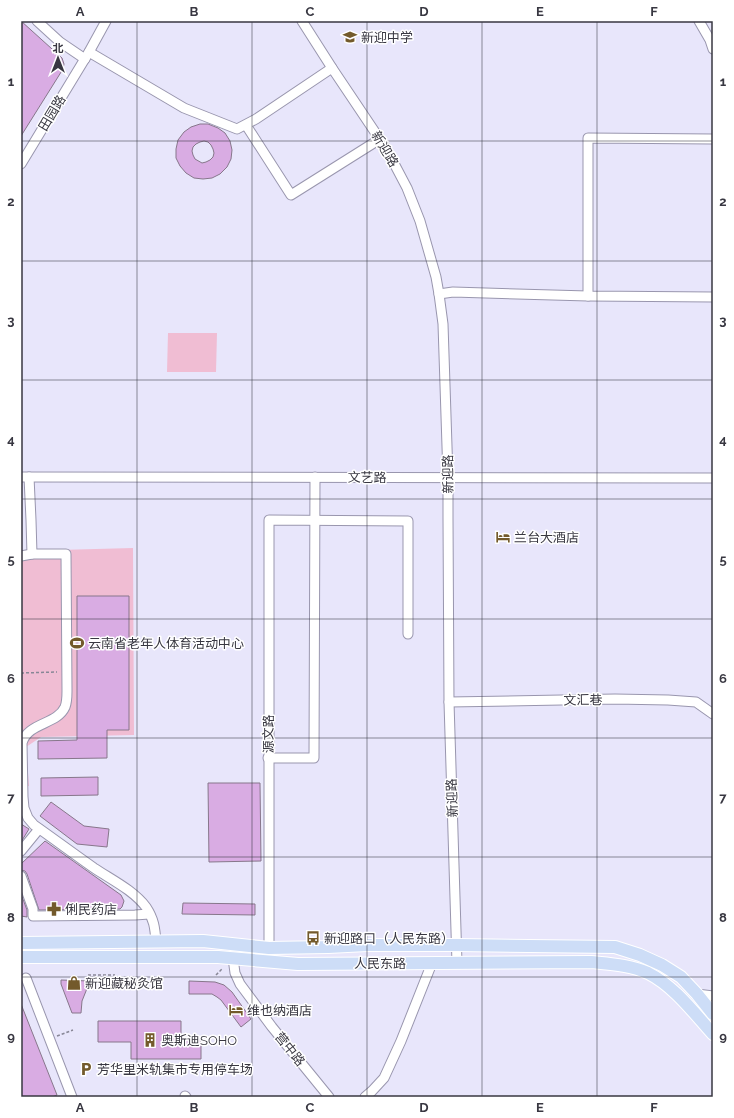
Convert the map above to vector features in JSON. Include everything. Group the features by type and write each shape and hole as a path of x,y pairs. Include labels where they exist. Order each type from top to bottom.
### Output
{"main road":[{"name":"人民东路","path":"21,943 203,941 269,948 457,944 614,947 640,954 681,977 713,1014"},
{"name":"人民东路","path":"21,957 218,957 298,964 591,962 610,964 631,967 664,983 686,1003 713,1034"}],"street":[{"path":"37,21 60,42 87,55 184,108 237,129 256,119 332,68"},
{"name":"田园路","path":"21,164 106,21"},
{"name":"新迎路","path":"302,21 380,139 407,188 420,221 436,277 439,294 444,340 448,477 449,702 457,963"},
{"path":"699,21 710,40 713,49"},
{"path":"246,125 291,195 380,139"},
{"path":"588,296 588,138 713,139"},
{"path":"439,294 453,292 588,296 713,297"},
{"path":"25,477 32,554"},
{"name":"文艺路","path":"25,477 713,478"},
{"path":"268,758 314,758 315,477"},
{"name":"源文路","path":"269,948 269,520 315,520"},
{"path":"315,520 408,521 408,634"},
{"path":"21,556 32,554 66,554 67,702 65,709 61,713 50,721 27,733 23,738 24,808 28,818 39,829 129,890 140,900 155,926 156,942"},
{"name":"文汇巷","path":"449,702 615,699 668,700 696,702 713,714"},
{"path":"21,851 39,829"},
{"path":"21,876 33,910 33,916 149,914"},
{"name":"营中路","path":"233,958 235,973 240,984 272,1027 329,1097"},
{"path":"365,1097 384,1078 401,1041 432,963"},
{"path":"26,978 72,1097"},
{"path":"697,994 713,996"}],"path":[{"path":"21,673 67,672"},
{"path":"88,975 115,975"},
{"path":"57,1036 73,1030"}],"shaded area":[{"path":"168,333 217,333 216,372 167,372"},
{"name":"云南省老年人体育活动中心","path":"133,548 134,735 41,737 26,747 29,786 21,787 21,551"}],"building":[{"path":"21,21 62,58 64,64 63,69 21,136"},
{"path":"200,124 208,124 225,133 230,141 232,150 231,159 227,167 220,174 212,178 194,178 186,173 180,166 176,158 178,140 184,132 191,127","holes":["200,142 208,142 213,149 213,157 202,163 195,159 192,151 193,147"]},
{"path":"77,596 129,596 129,730 107,730 107,758 38,759 38,741 77,740"},
{"path":"98,777 98,795 41,796 41,778"},
{"path":"208,783 260,783 261,861 209,862"},
{"path":"51,802 84,826 109,829 107,847 77,844 40,816"},
{"path":"21,824 29,829 21,842"},
{"path":"45,841 121,895 124,901 122,907 120,909 39,910 27,874 25,871 21,870 21,864"},
{"path":"21,894 27,910 27,917 21,916"},
{"path":"183,903 255,904 255,915 182,914"},
{"path":"61,980 90,981 82,1001 81,1013 72,1013 61,984"},
{"name":"维也纳酒店","path":"189,981 215,982 224,985 232,992 251,1019 241,1027 221,1000 217,997 212,994 189,994"},
{"path":"21,1004 57,1095 52,1097 21,1097"},
{"name":"奥斯迪SOHO","path":"98,1021 181,1021 181,1039 201,1039 201,1059 131,1059 131,1042 98,1042"}],"place":[{"name":"新迎中学","path":"350,37"},
{"name":"兰台大酒店","path":"503,537"},
{"name":"云南省老年人体育活动中心","path":"77,643"},
{"name":"俐民药店","path":"54,909"},
{"name":"新迎路口（人民东路）","path":"313,938"},
{"name":"新迎藏秘灸馆","path":"74,983"},
{"name":"维也纳酒店","path":"236,1010"},
{"name":"奥斯迪SOHO","path":"150,1040"},
{"name":"芳华里米轨集市专用停车场","path":"86,1069"}]}
